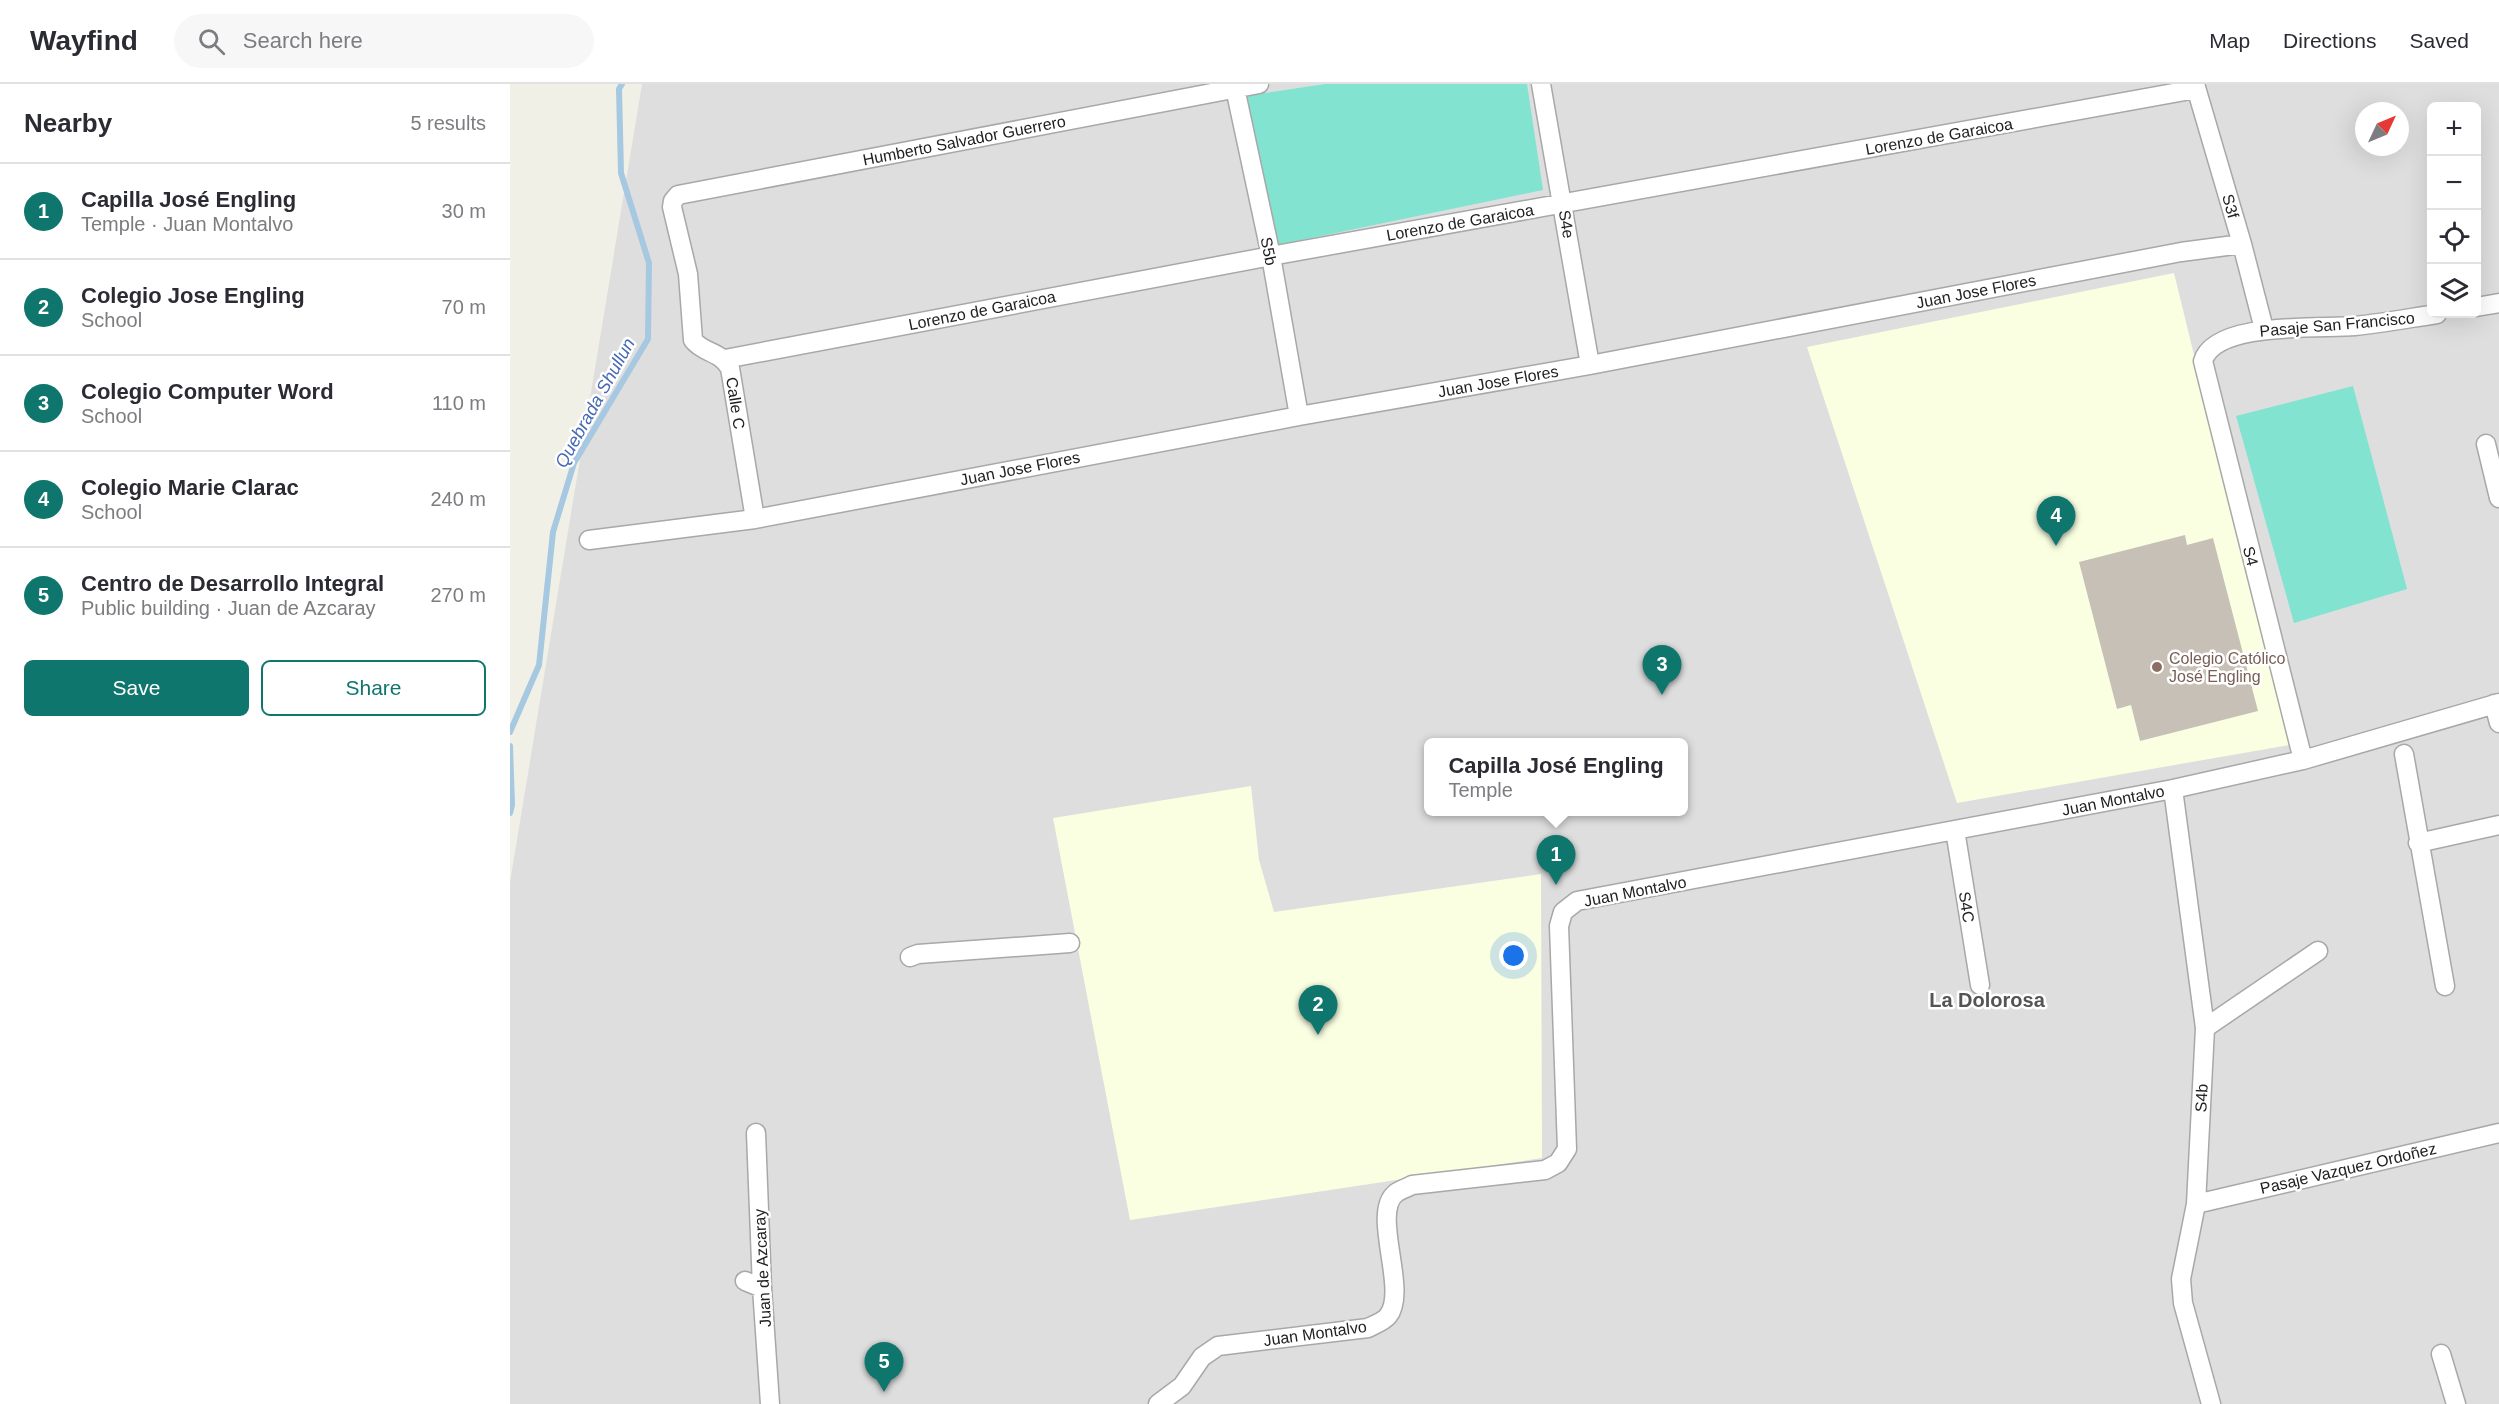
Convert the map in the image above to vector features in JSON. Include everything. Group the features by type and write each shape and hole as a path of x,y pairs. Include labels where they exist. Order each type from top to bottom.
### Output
{"street":[{"name":"Humberto Salvador Guerrero","path":"673,201 678,195 1259,84"},
{"name":"S4e","path":"1541,84 1590,365"},
{"name":"Lorenzo de Garaicoa","path":"725,359 2196,86"},
{"name":"S3f","path":"2196,86 2264,329"},
{"name":"S5b","path":"1235,88 1271,256 1299,416"},
{"name":"Calle C","path":"673,201 672,207 688,274 693,340 699,347 725,359 730,368 754,519"},
{"name":"Juan Jose Flores","path":"589,540 754,519 1299,416 1590,365 2181,252 2242,244"},
{"path":"2481,306 2499,303"},
{"name":"Pasaje San Francisco","path":"2206,352 2217,343 2264,329 2353,326 2427,315"},
{"name":"S4","path":"2206,352 2203,361 2205,372 2303,760"},
{"path":"2486,444 2499,498"},
{"path":"2496,704 2499,723"},
{"name":"Juan Montalvo","path":"1158,1404 1182,1386 1202,1357 1218,1346 1368,1328 1387,1317 1396,1301 1388,1244 1387,1209 1394,1194 1412,1185 1545,1170 1558,1163 1567,1149 1559,926 1563,912 1577,901 2173,789 2303,760 2496,704"},
{"path":"2404,754 2445,986"},
{"name":"S4b","path":"2173,789 2205,1028 2196,1204 2181,1279 2183,1303 2211,1404"},
{"path":"2418,843 2499,825"},
{"name":"S4C","path":"1955,830 1980,985"},
{"path":"910,957 918,954 1070,943"},
{"path":"2205,1028 2318,951"},
{"name":"Juan de Azcaray","path":"756,1133 762,1288 770,1404"},
{"name":"Pasaje Vazquez Ordoñez","path":"2196,1204 2499,1133"},
{"path":"745,1281 762,1288"},
{"path":"2440,1354 2456,1404"}],"shaded area":[{"name":"La Dolorosa","path":"642,84 2499,84 2499,1404 510,1404 510,882"},
{"path":"1325,84 1527,84 1543,190 1278,245 1245,96"},
{"path":"2174,273 2289,745 1957,803 1807,347"},
{"path":"2353,386 2407,589 2294,623 2236,416"},
{"path":"1251,786 1259,860 1274,912 1541,874 1542,1158 1130,1220 1053,818"}],"building":[{"path":"2185,535 2187,545 2213,538 2258,711 2140,741 2131,705 2117,709 2079,562"}],"waterway":[{"name":"Quebrada Shullun","path":"510,732 539,665 553,532 574,463 648,339 649,263 621,173 619,89 622,84"},
{"name":"Quebrada Shullun","path":"510,746 512,805 510,813"}],"place":[{"name":"Colegio Marie Clarac","path":"2056,546"},
{"name":"Colegio Católico José Engling","path":"2157,667"},
{"name":"Colegio Computer Word","path":"1662,695"},
{"name":"Capilla José Engling","path":"1556,885"},
{"name":"Colegio Jose Engling","path":"1318,1035"},
{"name":"Centro de Desarrollo Integral","path":"884,1392"}],"district":[{"name":"La Dolorosa","path":"1987,1000"}]}
